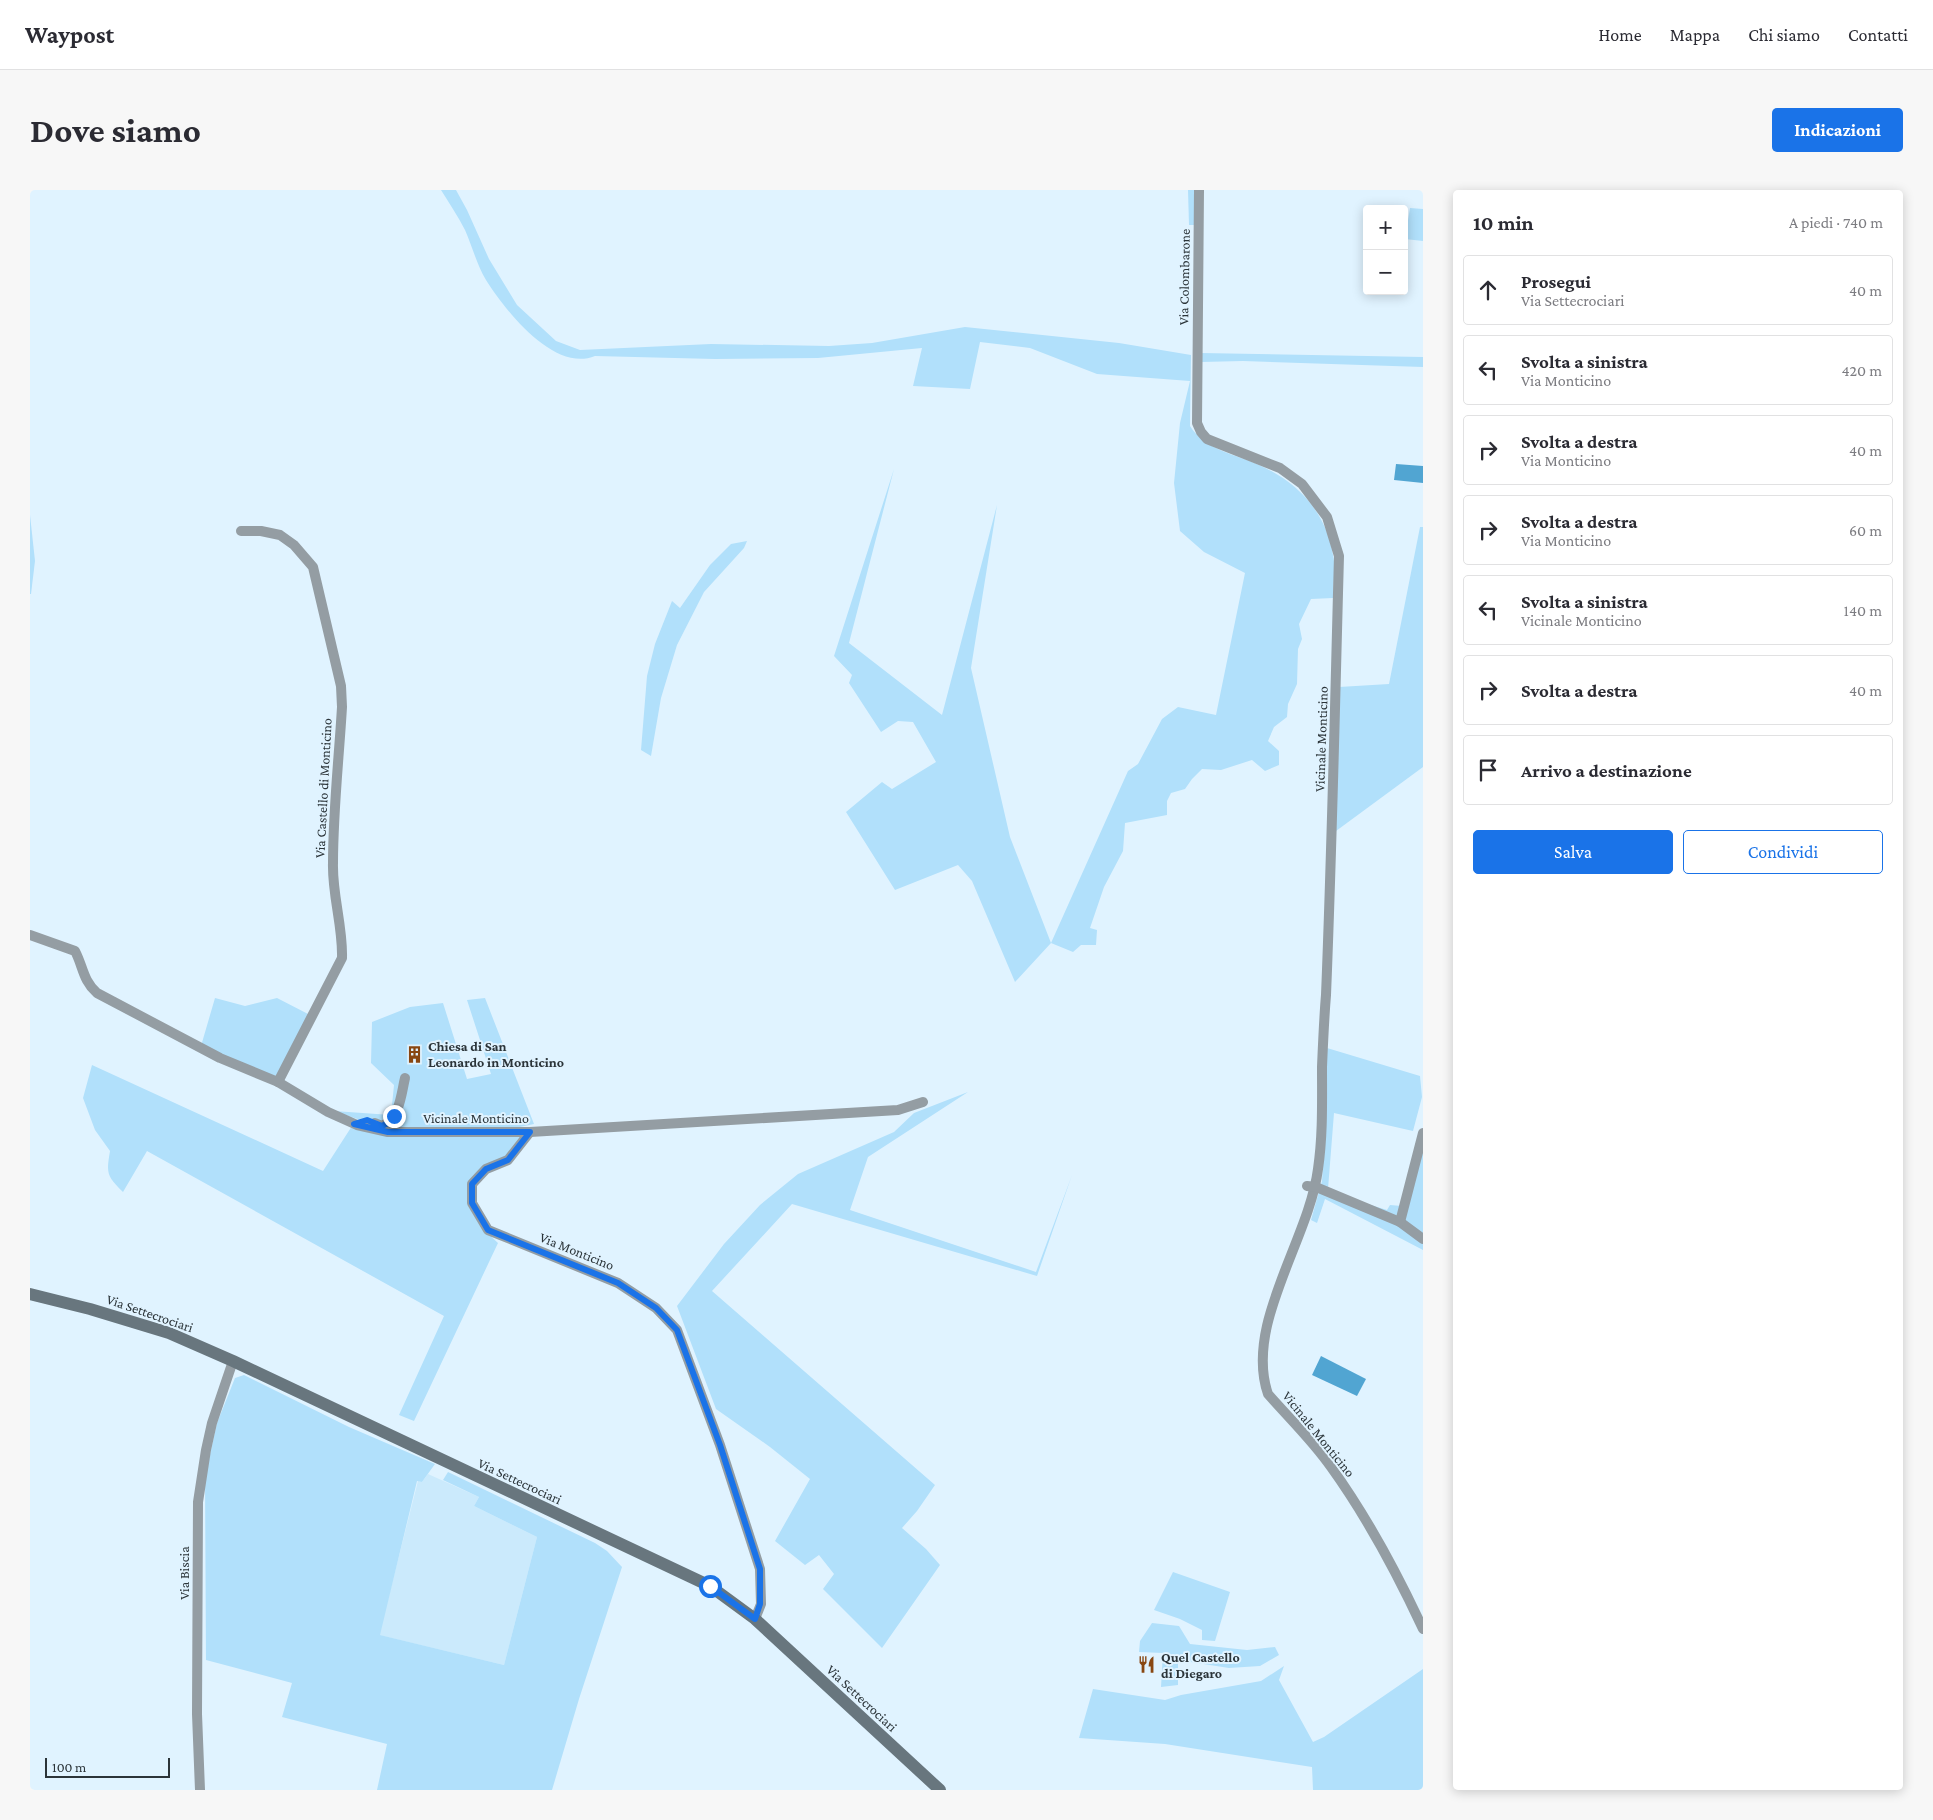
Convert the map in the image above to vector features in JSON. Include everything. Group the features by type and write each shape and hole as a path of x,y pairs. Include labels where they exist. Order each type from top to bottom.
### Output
{"main road":[{"name":"Via Settecrociari","path":"30,1294 90,1309 168,1333 233,1361 710,1586 755,1619 940,1790"}],"street":[{"name":"Via Colombarone","path":"1196,364 1198,190"},
{"name":"Vicinale Monticino","path":"1196,364 1197,423 1201,432 1207,439 1280,468 1302,484 1327,517 1339,556 1331,881 1322,1066 1322,1145 1292,1257 1273,1303 1263,1357 1264,1381 1268,1394 1330,1465 1356,1505 1401,1582 1423,1629"},
{"name":"Via Castello di Monticino","path":"241,531 261,531 280,535 294,545 314,567 341,686 342,706 332,864 336,905 342,936 342,958 278,1082"},
{"name":"Vicinale Monticino","path":"30,935 75,951 83,975 91,988 97,993 220,1058 278,1082 328,1112 354,1124 388,1132 530,1132 898,1110 922,1102"},
{"path":"354,1124 367,1120 382,1126 390,1122 399,1104 405,1078"},
{"name":"Via Monticino","path":"530,1132 508,1160 486,1169 472,1184 472,1203 488,1230 618,1283 656,1308 677,1330 720,1445 760,1569 760,1604 755,1619"},
{"path":"1400,1222 1423,1133"},
{"path":"1312,1186 1400,1222 1423,1240"},
{"name":"Via Biscia","path":"200,1790 197,1714 198,1502 212,1423 233,1361"}],"shaded area":[{"path":"441,190 456,190 489,259 517,305 556,341 580,350 711,344 829,346 872,343 965,327 1119,343 1191,355 1190,426 1207,443 1261,466 1290,483 1313,507 1322,522 1329,537 1333,555 1333,598 1311,599 1299,624 1302,639 1298,649 1297,684 1288,704 1287,717 1274,727 1268,741 1279,751 1279,765 1265,771 1252,760 1221,770 1202,769 1185,789 1171,793 1167,801 1167,815 1125,823 1123,851 1104,887 1090,928 1097,930 1096,945 1081,945 1073,952 1051,943 1128,771 1138,764 1162,719 1178,707 1216,715 1245,573 1204,552 1180,531 1174,483 1180,423 1190,381 1097,374 1030,348 980,342 970,389 913,386 922,348 818,358 715,359 595,356 579,359 563,356 532,336 494,293 480,268 465,230"},
{"path":"1188,190 1195,190 1195,225 1189,225"},
{"path":"1410,208 1423,209 1423,241 1408,239"},
{"path":"1201,353 1423,357 1423,367 1243,361 1201,362"},
{"path":"1396,464 1423,466 1423,483 1394,480"},
{"path":"894,469 849,643 942,715 997,505 971,668 1010,837 1051,943 1015,982 972,881 958,865 895,890 846,812 882,782 892,789 936,762 913,722 898,721 881,732 849,683 852,675 834,656"},
{"path":"30,515 35,561 31,594 30,594"},
{"path":"1420,527 1423,527 1423,767 1336,831 1339,687 1389,684"},
{"path":"747,541 744,548 704,592 677,645 661,698 651,756 641,750 647,676 655,644 672,601 680,608 710,565 731,544"},
{"path":"215,998 245,1006 277,998 310,1015 280,1083 201,1046"},
{"path":"485,998 534,1124 510,1129 403,1128 366,1122 334,1111 391,1115 394,1085 371,1063 372,1022 410,1007 443,1003 467,1079 491,1074 467,1000"},
{"path":"1327,1048 1420,1076 1422,1097 1413,1131 1334,1113 1328,1189 1332,1193 1387,1210 1390,1205 1402,1206 1423,1150 1423,1250 1325,1199 1317,1223 1311,1220 1322,1181"},
{"path":"92,1065 323,1171 352,1126 421,1137 524,1135 507,1156 469,1181 467,1204 483,1229 498,1243 414,1421 399,1415 444,1316 147,1151 123,1192 109,1174 110,1151 95,1130 83,1098"},
{"path":"968,1092 868,1157 850,1210 1036,1272 1072,1175 1037,1276 792,1204 712,1291 935,1485 917,1511 902,1528 926,1549 940,1565 882,1648 823,1589 834,1574 819,1555 805,1565 775,1541 810,1479 770,1447 716,1409 677,1306 724,1244 760,1205 798,1174 894,1132 914,1113"},
{"path":"1321,1356 1366,1379 1357,1396 1312,1375"},
{"path":"244,1375 349,1427 435,1464 422,1482 417,1481 380,1635 504,1665 537,1537 474,1506 479,1497 443,1480 448,1472 595,1543 607,1551 622,1567 552,1790 377,1790 387,1744 282,1717 292,1683 206,1660 205,1477 217,1423 235,1378"},
{"path":"428,1474 479,1497 474,1506 537,1537 504,1665 379,1635 418,1481 422,1482"},
{"path":"1173,1572 1230,1592 1215,1641 1202,1640 1202,1630 1180,1619 1154,1610"},
{"path":"1152,1623 1179,1626 1190,1644 1247,1650 1275,1647 1279,1655 1260,1666 1229,1668 1178,1660 1178,1685 1161,1687 1163,1653 1139,1652 1140,1641"},
{"path":"1284,1666 1279,1680 1313,1742 1324,1737 1423,1669 1423,1790 1313,1790 1312,1767 1165,1744 1079,1738 1093,1689 1165,1700 1181,1695 1261,1681"}],"place":[{"name":"Chiesa di San Leonardo in Monticino","path":"414,1054"},
{"name":"Quel Castello di Diegaro","path":"1147,1665"}],"route":[{"path":"394,1116 390,1122 382,1126 367,1120 354,1124 388,1132 530,1132 508,1160 486,1169 472,1184 472,1203 488,1230 618,1283 656,1308 677,1330 720,1445 760,1569 760,1604 755,1619 710,1586"}]}
